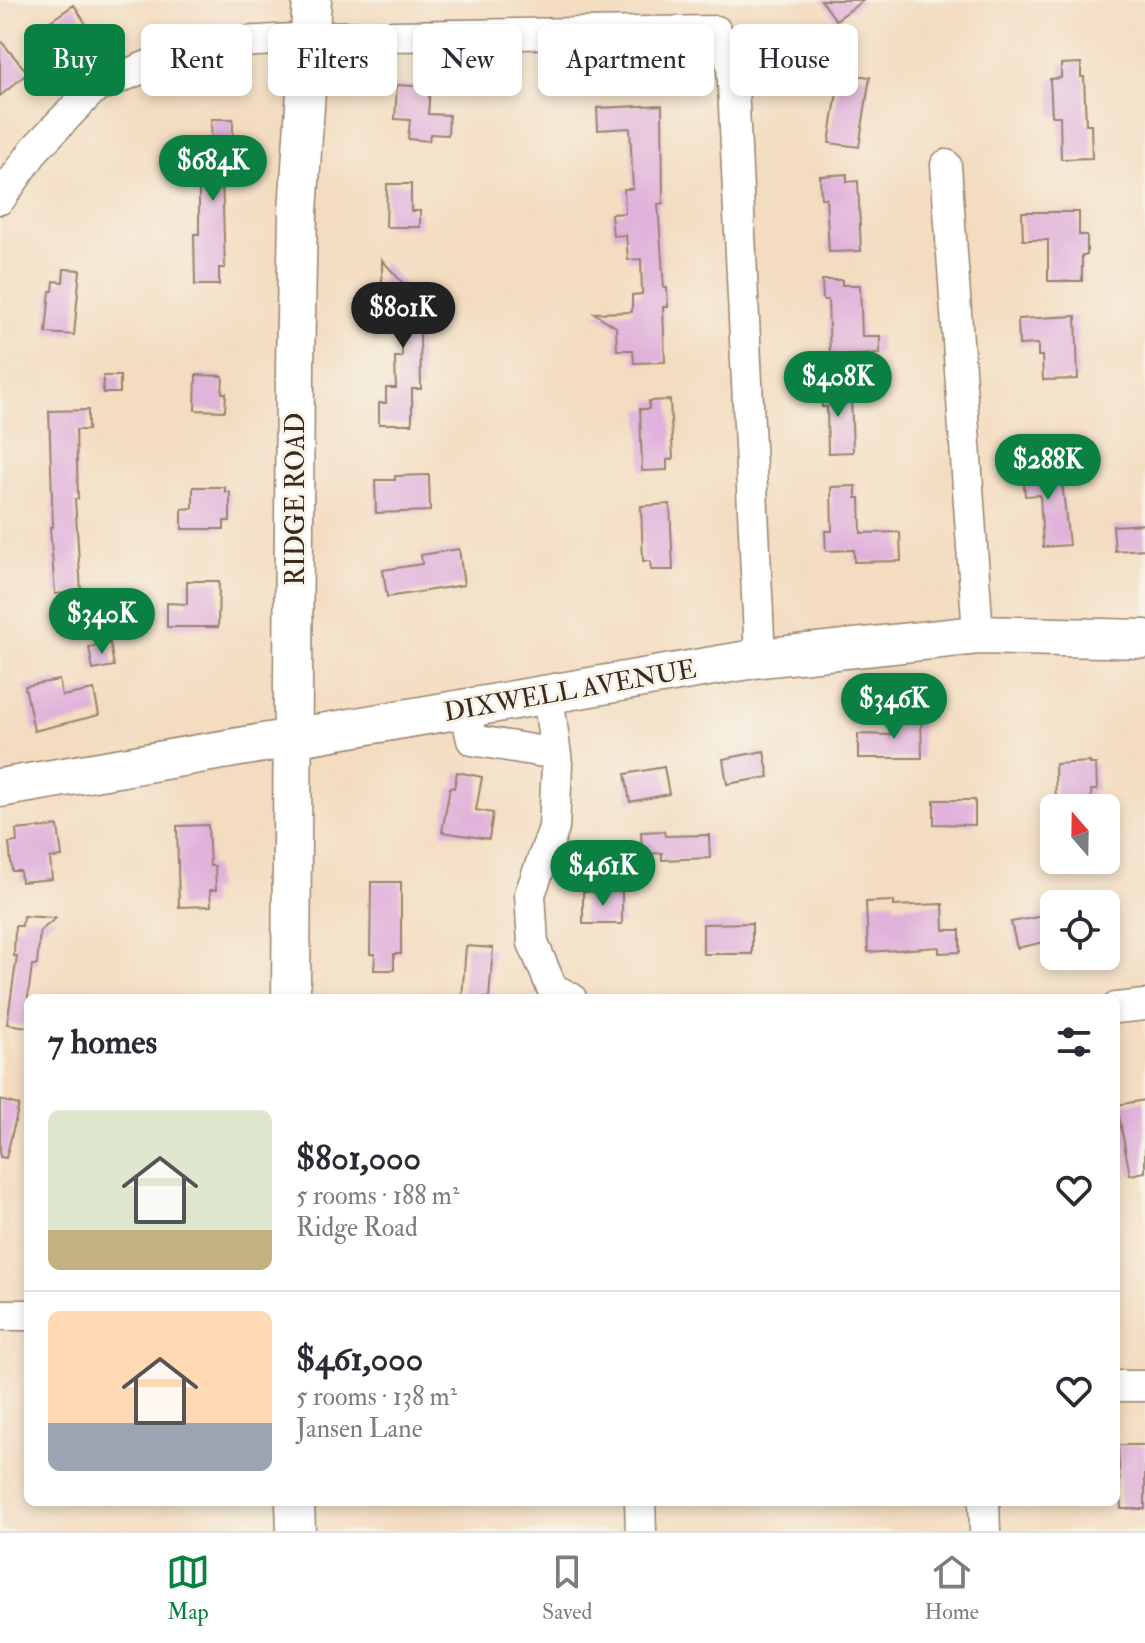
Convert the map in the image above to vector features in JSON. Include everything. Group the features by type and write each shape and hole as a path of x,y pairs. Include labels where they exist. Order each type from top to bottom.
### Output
{"main road":[{"name":"RIDGE ROAD","path":"310,24 312,0"},
{"name":"RIDGE ROAD","path":"291,994 296,285 306,96"},
{"name":"DIXWELL AVENUE","path":"0,788 760,658 978,635 1145,639"},
{"path":"295,1506 296,1531"}],"street":[{"path":"397,37 716,31 732,64 760,658"},
{"path":"0,199 36,148 93,89 190,48 268,41"},
{"path":"946,165 978,635"},
{"path":"548,694 556,754 554,828 530,894 533,943 552,988 563,994"},
{"path":"465,708 472,740 556,754"},
{"path":"1120,1008 1145,1005"},
{"path":"0,1315 24,1315"},
{"path":"1120,1386 1145,1386"},
{"path":"640,1506 641,1531"},
{"path":"984,1506 985,1531"}],"building":[{"path":"821,0 864,0 836,20"},
{"path":"74,5 86,24 46,24"},
{"path":"0,40 24,68 24,76 0,96"},
{"path":"1081,63 1086,124 1091,124 1092,158 1061,159 1060,116 1052,116 1050,79 1061,78 1061,64"},
{"path":"858,75 870,77 859,147 829,143 836,96 858,96"},
{"path":"397,85 413,86 413,96 429,96 428,114 449,115 448,135 430,134 429,141 408,139 410,120 395,119"},
{"path":"662,105 663,203 658,204 668,307 663,307 665,362 634,363 633,350 617,350 616,327 594,313 632,312 632,295 642,294 641,259 628,260 626,235 613,236 611,214 625,213 624,189 633,189 630,128 598,130 597,108"},
{"path":"211,119 233,119 233,178 222,178 225,268 219,268 219,285 195,285 194,234 199,234 199,179 193,179 193,158 212,158"},
{"path":"847,174 847,182 858,181 861,251 829,252 826,198 821,198 820,176"},
{"path":"387,184 411,184 411,211 420,211 420,227 386,227"},
{"path":"1022,212 1079,212 1079,235 1087,235 1087,255 1082,255 1082,281 1048,281 1048,240 1023,240"},
{"path":"382,260 426,309 424,333 420,333 421,389 412,389 412,424 379,424 379,403 386,403 386,388 396,388 395,357 402,357 402,309 382,309"},
{"path":"64,269 80,270 74,335 46,333 50,291 53,291 54,281 63,282"},
{"path":"822,280 842,280 842,285 860,285 862,336 880,336 880,354 830,356 828,300 823,300"},
{"path":"1076,316 1078,379 1043,380 1038,344 1019,345 1018,319"},
{"path":"196,375 223,376 225,411 195,410"},
{"path":"103,376 120,376 120,393 103,393"},
{"path":"845,386 845,394 851,393 853,452 828,453 827,407 822,407 822,387"},
{"path":"670,400 673,459 667,460 667,470 642,471 640,409 649,409 649,401"},
{"path":"88,410 88,430 76,430 78,499 75,499 81,592 55,594 50,527 53,527 49,411"},
{"path":"1051,462 1052,483 1062,482 1069,545 1043,547 1040,495 1025,496 1022,463"},
{"path":"429,475 430,511 376,513 375,480"},
{"path":"856,486 856,498 860,498 861,533 900,532 901,561 854,562 854,550 826,551 825,531 832,531 831,487"},
{"path":"193,487 225,487 225,492 230,492 230,521 224,521 224,529 182,529 182,509 193,508"},
{"path":"670,504 673,570 651,570 650,561 643,561 641,506"},
{"path":"1145,524 1145,549 1115,551 1113,526"},
{"path":"459,549 464,585 387,597 383,570 422,564 421,555"},
{"path":"187,581 219,581 218,627 167,627 167,603 187,604"},
{"path":"110,643 114,666 93,670 89,647"},
{"path":"59,680 62,696 94,690 99,715 34,731 25,686"},
{"path":"890,718 921,718 922,758 858,758 858,734 890,735"},
{"path":"764,751 769,777 727,784 723,759"},
{"path":"1055,764 1096,764 1097,790 1091,790 1091,794 1056,794"},
{"path":"664,767 669,794 630,802 625,774"},
{"path":"457,772 482,777 476,810 493,813 489,839 442,832 450,787 454,788"},
{"path":"934,800 975,800 975,825 934,824"},
{"path":"208,825 210,866 215,866 216,890 210,890 211,906 179,907 177,826"},
{"path":"58,826 62,857 50,858 52,879 21,882 20,871 12,871 9,843 17,842 16,830"},
{"path":"664,831 665,836 709,835 710,858 662,860 662,853 642,854 641,832"},
{"path":"371,882 401,882 401,954 394,954 394,970 374,970 375,954 370,954"},
{"path":"622,891 622,924 583,924 583,892"},
{"path":"894,901 894,906 943,904 944,930 960,930 960,952 939,953 939,947 868,952 866,902"},
{"path":"23,916 56,918 40,931 37,965 32,965 28,994 24,994 24,1026 7,1024 17,956 14,956 15,926 22,926"},
{"path":"1040,917 1040,943 1017,948 1011,922"},
{"path":"752,923 752,954 703,954 703,924"},
{"path":"466,946 493,948 489,994 462,994"},
{"path":"0,1100 19,1105 6,1158 0,1157"},
{"path":"1145,1100 1145,1172 1130,1175 1120,1104"},
{"path":"1120,1445 1145,1445 1145,1509 1121,1509"}]}
